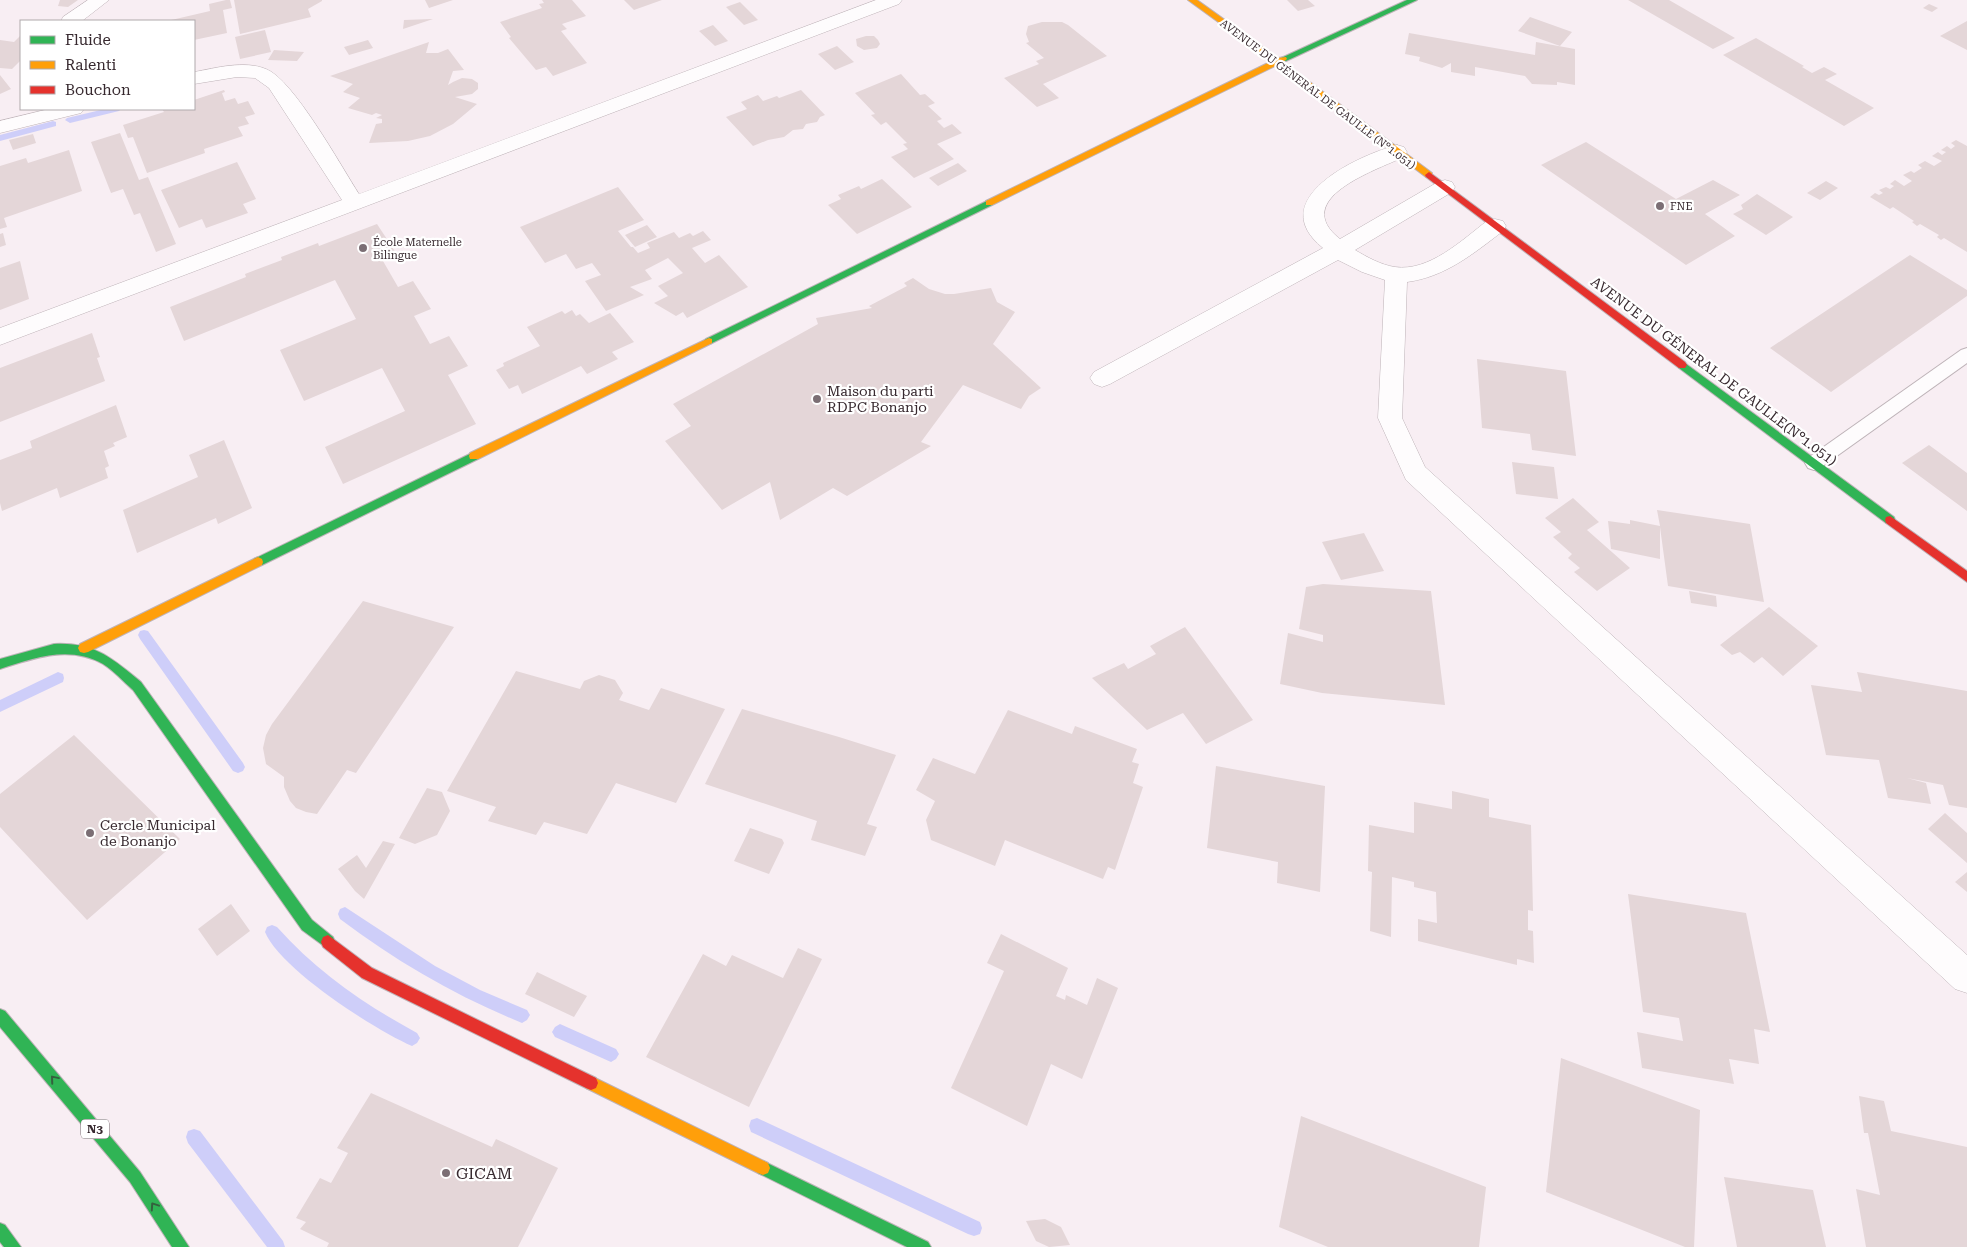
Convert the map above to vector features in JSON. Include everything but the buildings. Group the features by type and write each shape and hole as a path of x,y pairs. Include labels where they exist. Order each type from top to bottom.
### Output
{"main road":[{"name":"AVENUE DU GÉNERAL DE GAULLE (N°1.051)","path":"1192,0 1329,99 1444,187"},
{"path":"84,648 1276,62 1413,0"},
{"name":"AVENUE DU GÉNERAL DE GAULLE(N°1.051)","path":"1444,187 1967,577"},
{"path":"0,664 55,647 84,648 107,660 137,686 307,924 367,973 923,1247"},
{"name":"N3","path":"0,1016 135,1177 181,1247"},
{"path":"0,1230 13,1247"}],"street":[{"path":"71,20 100,0"},
{"path":"0,338 893,0"},
{"path":"195,78 237,71 260,73 276,84 291,104 354,203"},
{"path":"0,127 65,110"},
{"path":"1398,152 1347,175 1325,191 1314,207 1314,221 1322,234 1338,250 1355,261 1396,276 1421,272 1446,262 1495,226"},
{"path":"1102,378 1338,250 1444,187"},
{"path":"1396,276 1390,418 1415,473 1967,977"}],"lane":[{"path":"1814,463 1967,354"}],"waterway":[{"path":"70,120 112,110"},
{"path":"0,138 53,124"},
{"path":"144,635 238,767"},
{"path":"0,706 58,678"},
{"path":"345,914 386,944 429,971 475,995 522,1015"},
{"path":"272,932 303,965 336,992 354,1005 412,1038"},
{"path":"560,1032 611,1054"},
{"path":"757,1126 974,1228"},
{"path":"194,1137 277,1247"}],"traffic: fast":[{"path":"1283,59 1413,0"},
{"path":"709,341 989,203"},
{"path":"1682,365 1890,520"},
{"path":"258,562 474,456"},
{"path":"0,664 54,649 67,649 93,654 119,670 137,686 307,925 328,942"},
{"path":"0,1016 135,1177 181,1247"},
{"path":"763,1168 923,1247"},
{"path":"0,1230 13,1247"}],"traffic: slow":[{"path":"1192,0 1329,99 1429,175"},
{"path":"989,203 1283,59"},
{"path":"474,456 709,341"},
{"path":"84,648 258,562"},
{"path":"591,1083 763,1168"}],"traffic: jam":[{"path":"1429,175 1682,365"},
{"path":"1890,520 1967,577"},
{"path":"328,942 367,973 591,1083"}],"place":[{"name":"FNE","path":"1660,206"},
{"name":"École Maternelle Bilingue","path":"363,248"},
{"name":"Maison du parti RDPC Bonanjo","path":"817,399"},
{"name":"Cercle Municipal de Bonanjo","path":"90,833"},
{"name":"GICAM","path":"446,1173"}]}
